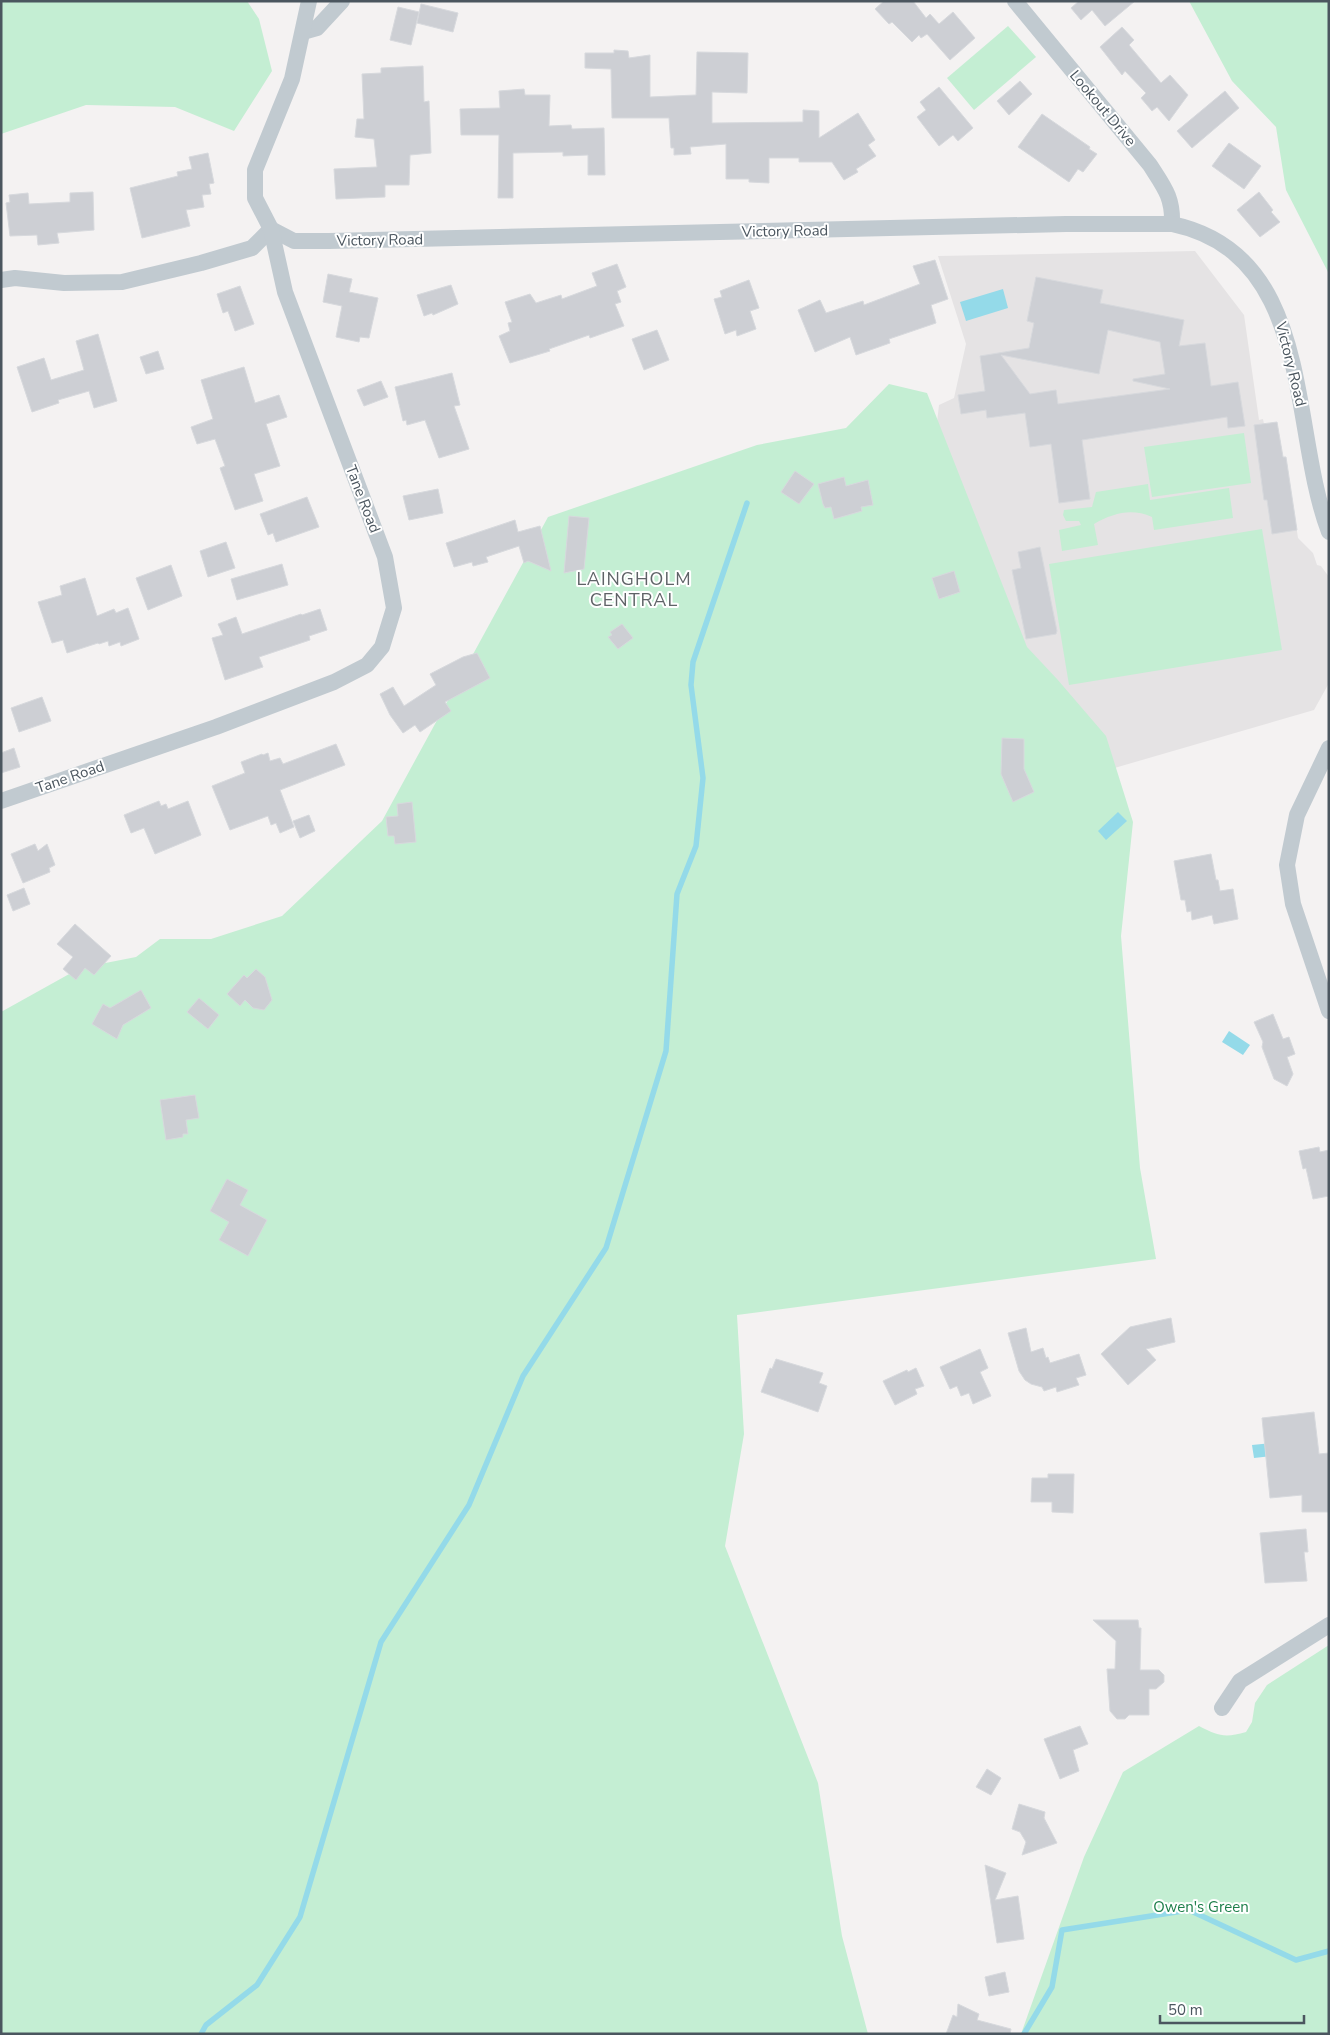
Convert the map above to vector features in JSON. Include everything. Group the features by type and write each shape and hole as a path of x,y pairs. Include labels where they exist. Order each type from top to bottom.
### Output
{"street":[{"path":"1,280 15,278 64,283 122,282 252,248 270,229 255,198 255,170 292,79 309,1"},
{"path":"303,32 317,28 342,1"},
{"name":"Lookout Drive","path":"1014,1 1150,165 1167,192 1173,208 1172,224"},
{"name":"Victory Road","path":"270,229 294,241 1066,224 1172,224 1205,233 1226,246 1253,271 1278,313 1294,365 1318,493 1329,532"},
{"name":"Tane Road","path":"1,801 216,727 334,682 367,665 382,647 394,608 385,557 285,292 270,229"},
{"path":"1329,748 1297,815 1287,865 1293,904 1329,1011"},
{"path":"1222,1708 1240,1681 1329,1625"}],"shaded area":[{"path":"1195,251 1244,315 1259,420 1263,419 1264,424 1277,422 1283,457 1286,457 1298,538 1313,553 1317,565 1321,566 1329,577 1329,683 1314,710 1056,785 936,431 939,405 954,398 966,344 938,256"}],"green space":[{"path":"1,1 247,1 259,19 272,71 234,131 175,107 86,105 1,134"},
{"path":"1189,1 1329,1 1329,274 1286,190 1276,127 1232,81"},
{"path":"1008,26 1036,57 974,110 947,78"},
{"path":"889,384 927,393 1027,647 1106,736 1133,822 1121,936 1140,1168 1156,1259 737,1315 744,1434 725,1546 818,1783 842,1936 868,2034 1,2034 1,1012 80,968 136,957 160,939 211,939 282,916 382,821 548,517 757,445 846,428"},
{"path":"1244,433 1251,483 1152,497 1144,447"},
{"path":"1148,484 1150,500 1229,488 1233,518 1154,530 1152,517 1130,512 1123,513 1094,524 1098,545 1062,551 1059,530 1081,525 1079,521 1066,521 1063,515 1064,510 1092,507 1096,492"},
{"path":"1262,529 1282,650 1069,685 1049,564"},
{"name":"Owen's Green","path":"1329,1645 1329,2034 1021,2034 1084,1857 1123,1772 1199,1726 1222,1735 1246,1732 1252,1722 1255,1703 1267,1685"}],"water":[{"path":"1003,289 1008,308 966,321 960,302"},
{"path":"1118,812 1127,821 1106,840 1098,831"},
{"path":"1229,1031 1250,1045 1243,1055 1222,1042"},
{"path":"1281,1442 1282,1455 1254,1458 1252,1445"}],"building":[{"path":"884,1 913,1 926,18 930,14 939,24 953,12 975,38 950,60 927,34 921,38 919,35 912,42 892,22 889,24 875,9"},
{"path":"1079,1 1135,1 1105,26 1092,10 1081,20 1071,8"},
{"path":"421,4 458,13 453,32 417,23"},
{"path":"398,7 419,12 411,45 390,40"},
{"path":"1122,27 1134,40 1129,45 1161,83 1170,75 1188,95 1169,121 1157,107 1152,111 1141,98 1146,93 1125,71 1122,75 1100,47"},
{"path":"614,50 628,51 629,58 650,55 650,97 696,95 697,52 748,53 747,93 712,92 712,123 803,122 803,110 819,111 819,138 858,113 875,140 868,145 876,156 856,169 858,172 844,180 832,162 799,162 799,158 769,158 769,183 749,182 749,179 726,179 726,144 690,147 691,154 674,155 674,148 671,148 669,118 612,118 611,69 585,68 585,53 614,53"},
{"path":"423,66 424,102 429,101 431,153 410,155 409,185 385,185 385,197 336,199 334,169 377,167 374,139 355,137 357,119 364,119 362,74 381,73 381,68"},
{"path":"1020,81 1032,94 1009,115 997,101"},
{"path":"939,87 973,128 958,141 953,135 939,146 917,117 926,110 920,102"},
{"path":"524,89 525,95 550,95 549,126 571,125 572,129 604,128 605,175 588,175 588,155 563,156 563,152 513,153 513,198 498,198 499,135 461,135 460,109 500,108 499,91"},
{"path":"1225,91 1239,108 1192,148 1177,131"},
{"path":"1042,114 1090,147 1089,149 1097,154 1083,172 1078,169 1069,182 1018,147"},
{"path":"1229,143 1261,166 1244,189 1212,166"},
{"path":"208,153 214,183 209,184 211,194 202,195 204,207 186,210 190,226 142,238 130,188 178,176 177,172 192,169 189,157"},
{"path":"93,192 94,230 57,233 59,243 38,245 37,235 10,236 6,203 10,202 9,195 28,193 29,204 70,202 70,193"},
{"path":"1259,192 1273,210 1271,212 1280,222 1260,237 1237,210"},
{"path":"935,260 948,299 931,305 936,323 889,339 890,343 856,355 850,337 815,352 798,310 820,300 826,313 863,301 864,305 920,284 913,266"},
{"path":"617,264 626,287 617,291 621,302 615,304 624,326 590,338 589,335 549,349 550,351 510,363 499,336 510,331 508,323 512,322 505,302 530,294 536,303 561,295 562,299 597,286 592,273"},
{"path":"328,274 352,279 349,292 378,298 369,338 360,337 359,342 336,337 342,306 323,302"},
{"path":"1036,277 1103,290 1100,303 1184,320 1179,346 1205,343 1211,386 1238,382 1245,426 1228,428 1227,417 1082,440 1090,499 1059,503 1051,444 1030,447 1025,413 987,418 986,410 961,414 958,395 985,391 980,356 1029,348 1034,323 1027,321","holes":["1108,330 1160,342 1165,374 1133,379 1133,381 1170,389 1058,404 1056,390 1030,394 1001,355 1099,374"]},
{"path":"749,280 759,308 750,311 756,329 737,336 736,330 725,334 714,299 722,297 720,291"},
{"path":"451,285 458,304 433,315 432,313 424,316 417,295"},
{"path":"240,286 254,324 235,331 228,311 223,313 217,294"},
{"path":"657,330 669,360 644,370 632,339"},
{"path":"98,334 117,401 94,408 89,391 58,400 59,403 32,412 17,367 44,358 51,380 84,370 76,341"},
{"path":"158,351 164,369 146,374 140,357"},
{"path":"244,367 255,403 279,395 287,417 266,424 280,466 254,474 263,501 235,510 220,468 225,466 215,439 197,444 191,427 213,419 201,380"},
{"path":"452,373 460,405 454,406 469,449 439,458 425,420 407,425 406,420 403,421 395,387"},
{"path":"381,381 388,397 364,406 357,390"},
{"path":"1277,422 1283,457 1286,457 1297,530 1272,534 1267,500 1264,500 1254,425"},
{"path":"795,471 814,484 799,504 781,492"},
{"path":"844,477 846,486 868,480 873,505 861,507 862,511 834,519 831,507 825,508 823,504 818,484"},
{"path":"438,489 443,513 409,520 403,496"},
{"path":"307,497 319,527 276,542 273,533 268,535 260,514"},
{"path":"569,516 589,518 584,569 564,573"},
{"path":"515,520 518,532 540,526 551,571 528,561 524,563 519,546 486,557 488,562 473,566 472,562 454,567 446,543"},
{"path":"226,542 235,568 208,577 200,551"},
{"path":"1040,547 1057,631 1056,634 1026,639 1012,570 1021,568 1018,552"},
{"path":"282,564 288,585 237,600 231,579"},
{"path":"171,565 182,596 148,610 136,578"},
{"path":"954,571 960,592 939,599 932,578"},
{"path":"85,578 97,616 114,609 116,613 128,608 139,639 121,646 120,642 109,646 108,641 67,653 63,640 52,643 38,602 62,595 60,586"},
{"path":"320,609 327,630 309,636 310,640 259,657 263,667 225,680 212,638 223,635 218,624 236,617 242,634"},
{"path":"622,624 633,638 618,649 608,637 612,635 610,632"},
{"path":"477,653 490,678 445,702 451,711 420,732 415,725 403,733 390,715 380,694 393,687 404,706 436,685 430,674 463,657"},
{"path":"42,697 51,721 19,732 11,708"},
{"path":"1002,738 1024,739 1024,769 1034,792 1013,802 1001,774"},
{"path":"336,744 345,765 280,790 294,827 280,833 276,823 271,825 268,816 230,830 212,786 245,773 241,762 268,753 270,761 280,758 283,764"},
{"path":"14,748 20,767 1,773 1,753"},
{"path":"159,801 161,806 166,804 168,809 188,801 201,835 155,854 144,828 131,833 124,815"},
{"path":"412,802 416,842 395,844 394,836 388,836 386,817 398,816 397,804"},
{"path":"309,815 315,831 300,838 293,821"},
{"path":"35,844 38,851 47,844 55,865 49,868 50,872 23,883 11,854"},
{"path":"1211,854 1220,891 1233,889 1238,919 1214,924 1212,915 1192,920 1191,911 1187,912 1185,900 1181,900 1174,861"},
{"path":"24,888 30,904 13,911 7,895"},
{"path":"75,924 111,956 94,975 85,968 76,980 63,969 73,957 57,944"},
{"path":"256,969 265,977 272,1000 264,1010 253,1008 245,1000 240,1006 227,994 244,975 247,978"},
{"path":"141,990 151,1008 123,1025 117,1039 92,1024 103,1004 110,1008"},
{"path":"199,998 219,1015 208,1029 187,1012"},
{"path":"1273,1014 1283,1039 1289,1037 1295,1054 1287,1057 1293,1074 1287,1086 1274,1079 1262,1047 1263,1042 1254,1022"},
{"path":"195,1095 199,1118 186,1120 188,1134 183,1134 183,1137 166,1140 160,1100"},
{"path":"1319,1147 1320,1152 1329,1150 1329,1196 1313,1199 1306,1168 1303,1169 1299,1151"},
{"path":"227,1179 248,1190 240,1205 267,1220 248,1256 219,1240 229,1222 210,1211"},
{"path":"1171,1318 1175,1342 1146,1349 1156,1360 1128,1385 1101,1354 1130,1327"},
{"path":"1026,1328 1031,1352 1043,1348 1046,1358 1048,1357 1050,1363 1079,1354 1086,1375 1076,1378 1079,1385 1057,1392 1056,1387 1044,1391 1042,1387 1025,1380 1019,1371 1008,1333"},
{"path":"980,1349 988,1368 980,1372 991,1396 973,1404 969,1393 961,1396 957,1386 950,1389 940,1367"},
{"path":"776,1359 823,1373 819,1383 827,1386 818,1412 761,1392 770,1368 772,1369"},
{"path":"916,1368 924,1386 915,1389 917,1394 895,1405 883,1381"},
{"path":"1314,1412 1319,1454 1329,1453 1329,1512 1302,1512 1302,1495 1270,1498 1262,1418"},
{"path":"1048,1474 1074,1474 1073,1513 1052,1512 1052,1502 1031,1502 1032,1478 1048,1478"},
{"path":"1306,1529 1308,1552 1304,1552 1307,1581 1265,1583 1260,1533"},
{"path":"1093,1620 1138,1620 1139,1628 1141,1628 1140,1670 1159,1670 1164,1675 1164,1682 1156,1689 1149,1689 1149,1715 1129,1715 1125,1719 1117,1719 1110,1711 1107,1669 1115,1669 1116,1641"},
{"path":"1080,1726 1088,1744 1073,1750 1079,1771 1060,1779 1044,1739"},
{"path":"987,1769 1001,1778 991,1795 976,1787"},
{"path":"1019,1804 1045,1812 1044,1818 1057,1843 1022,1855 1026,1842 1020,1832 1012,1829"},
{"path":"985,1865 1006,1873 995,1900 1018,1896 1024,1939 997,1943"},
{"path":"1005,1972 1009,1992 989,1996 985,1977"},
{"path":"958,2004 979,2014 977,2020 1011,2029 1010,2034 946,2034 953,2015 957,2017"}],"waterway":[{"path":"201,2034 206,2025 257,1985 300,1917 381,1642 469,1505 523,1376 606,1248 666,1051 677,894 696,846 703,778 691,685 693,662 747,503"},
{"path":"1024,2034 1052,1987 1062,1930 1189,1910 1296,1960 1329,1951"}],"district":[{"name":"LAINGHOLM CENTRAL","path":"634,589"}]}
